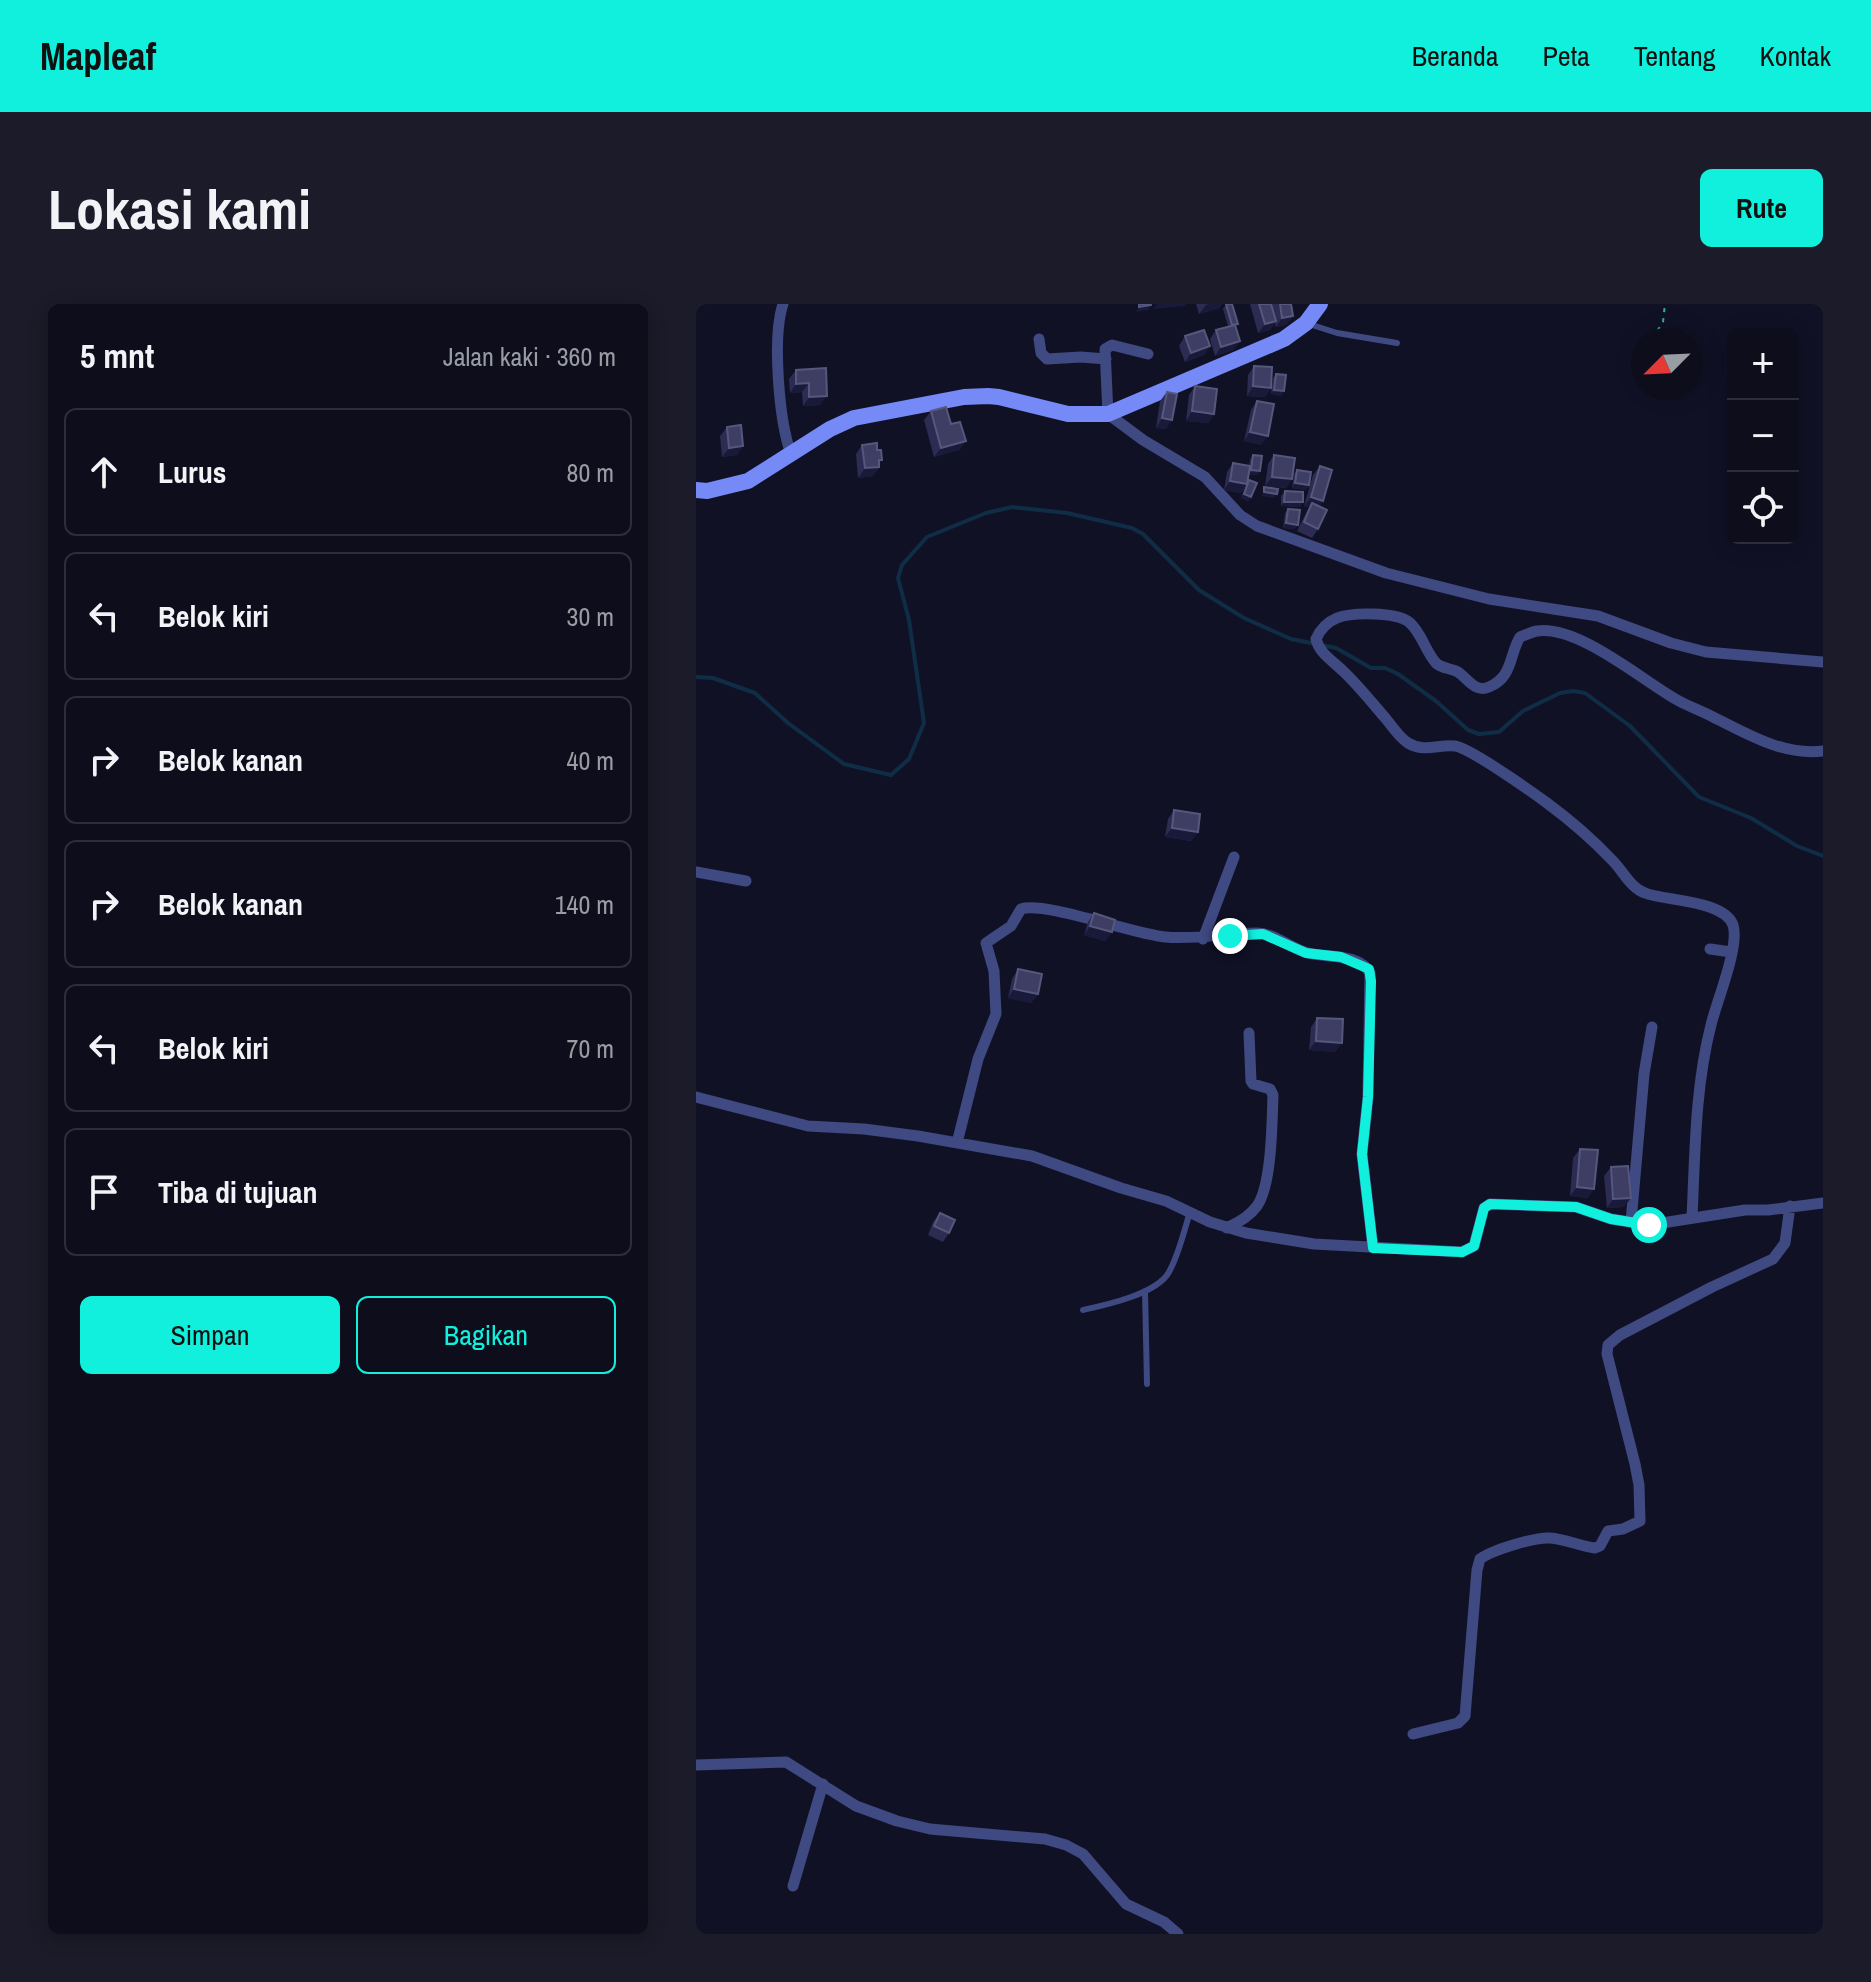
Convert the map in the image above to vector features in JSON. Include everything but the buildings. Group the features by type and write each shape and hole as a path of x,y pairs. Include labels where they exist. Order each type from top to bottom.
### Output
{"street":[{"path":"783,304 776,340 784,425 791,454"},
{"path":"696,490 707,491 748,481 830,429 854,418 964,397 999,397 1068,414 1108,414 1258,352 1297,331 1320,304"},
{"path":"1039,339 1041,353 1047,359 1106,359"},
{"path":"1108,414 1105,349 1112,345 1148,354"},
{"path":"1108,414 1143,440 1205,477 1240,515 1257,526 1306,545 1386,573 1464,593 1598,616 1671,643 1706,652 1822,664"},
{"path":"1692,1218 1703,1069 1734,928 1726,916 1708,907 1638,890 1612,859 1565,817 1464,749 1455,746 1426,748 1405,740 1348,675 1320,649 1317,637 1325,626 1341,616 1401,617 1416,630 1437,665 1457,672 1472,685 1484,688 1497,682 1508,671 1520,637 1539,631 1574,638 1622,663 1681,702 1779,748 1800,752 1823,751"},
{"path":"1203,939 1234,857"},
{"path":"696,872 746,881"},
{"path":"957,1143 978,1059 996,1014 994,971 987,942 1011,926 1021,909 1030,907 1087,918 1138,934 1203,939 1263,934 1306,953 1341,957 1369,969 1368,1097 1362,1154 1373,1248"},
{"path":"1710,949 1731,952"},
{"path":"1631,1222 1642,1088 1652,1027"},
{"path":"1227,1228 1259,1205 1271,1148 1273,1095 1270,1089 1251,1081 1249,1033"},
{"path":"696,1097 808,1126 864,1129 1032,1156 1166,1201 1227,1228 1291,1241 1462,1252 1474,1246 1484,1208 1490,1204 1576,1207 1611,1219 1657,1224 1823,1203"},
{"path":"1413,1734 1458,1723 1465,1716 1477,1570 1484,1555 1542,1538 1595,1548 1600,1546 1608,1531 1623,1529 1640,1521 1639,1485 1607,1354 1608,1345 1620,1335 1712,1287 1773,1259 1785,1243 1790,1206"},
{"path":"696,1765 786,1762 856,1806 908,1824 976,1835 1045,1839 1066,1845 1083,1854 1126,1904 1164,1922 1178,1934"},
{"path":"793,1886 823,1784"}],"lane":[{"path":"1306,323 1337,333 1397,343"},
{"path":"1083,1310 1112,1304 1145,1291 1166,1277 1190,1212"},
{"path":"1145,1291 1147,1384"}],"path":[{"path":"1659,328 1665,304"}],"waterway":[{"path":"696,677 713,678 755,693 788,723 844,764 891,775 909,759 924,723 909,620 898,578 902,565 927,537 986,513 1012,507 1067,513 1132,528 1143,534 1199,590 1244,618 1291,639 1336,648 1371,668 1385,668 1398,674 1436,701 1468,730 1479,734 1499,732 1523,711 1560,693 1585,693 1630,726 1699,797 1751,818 1797,846 1823,856"}],"route":[{"path":"1230,936 1263,934 1306,953 1341,957 1369,969 1368,1097 1362,1154 1373,1248 1462,1252 1474,1246 1484,1208 1490,1204 1576,1207 1611,1219 1649,1225"}]}
